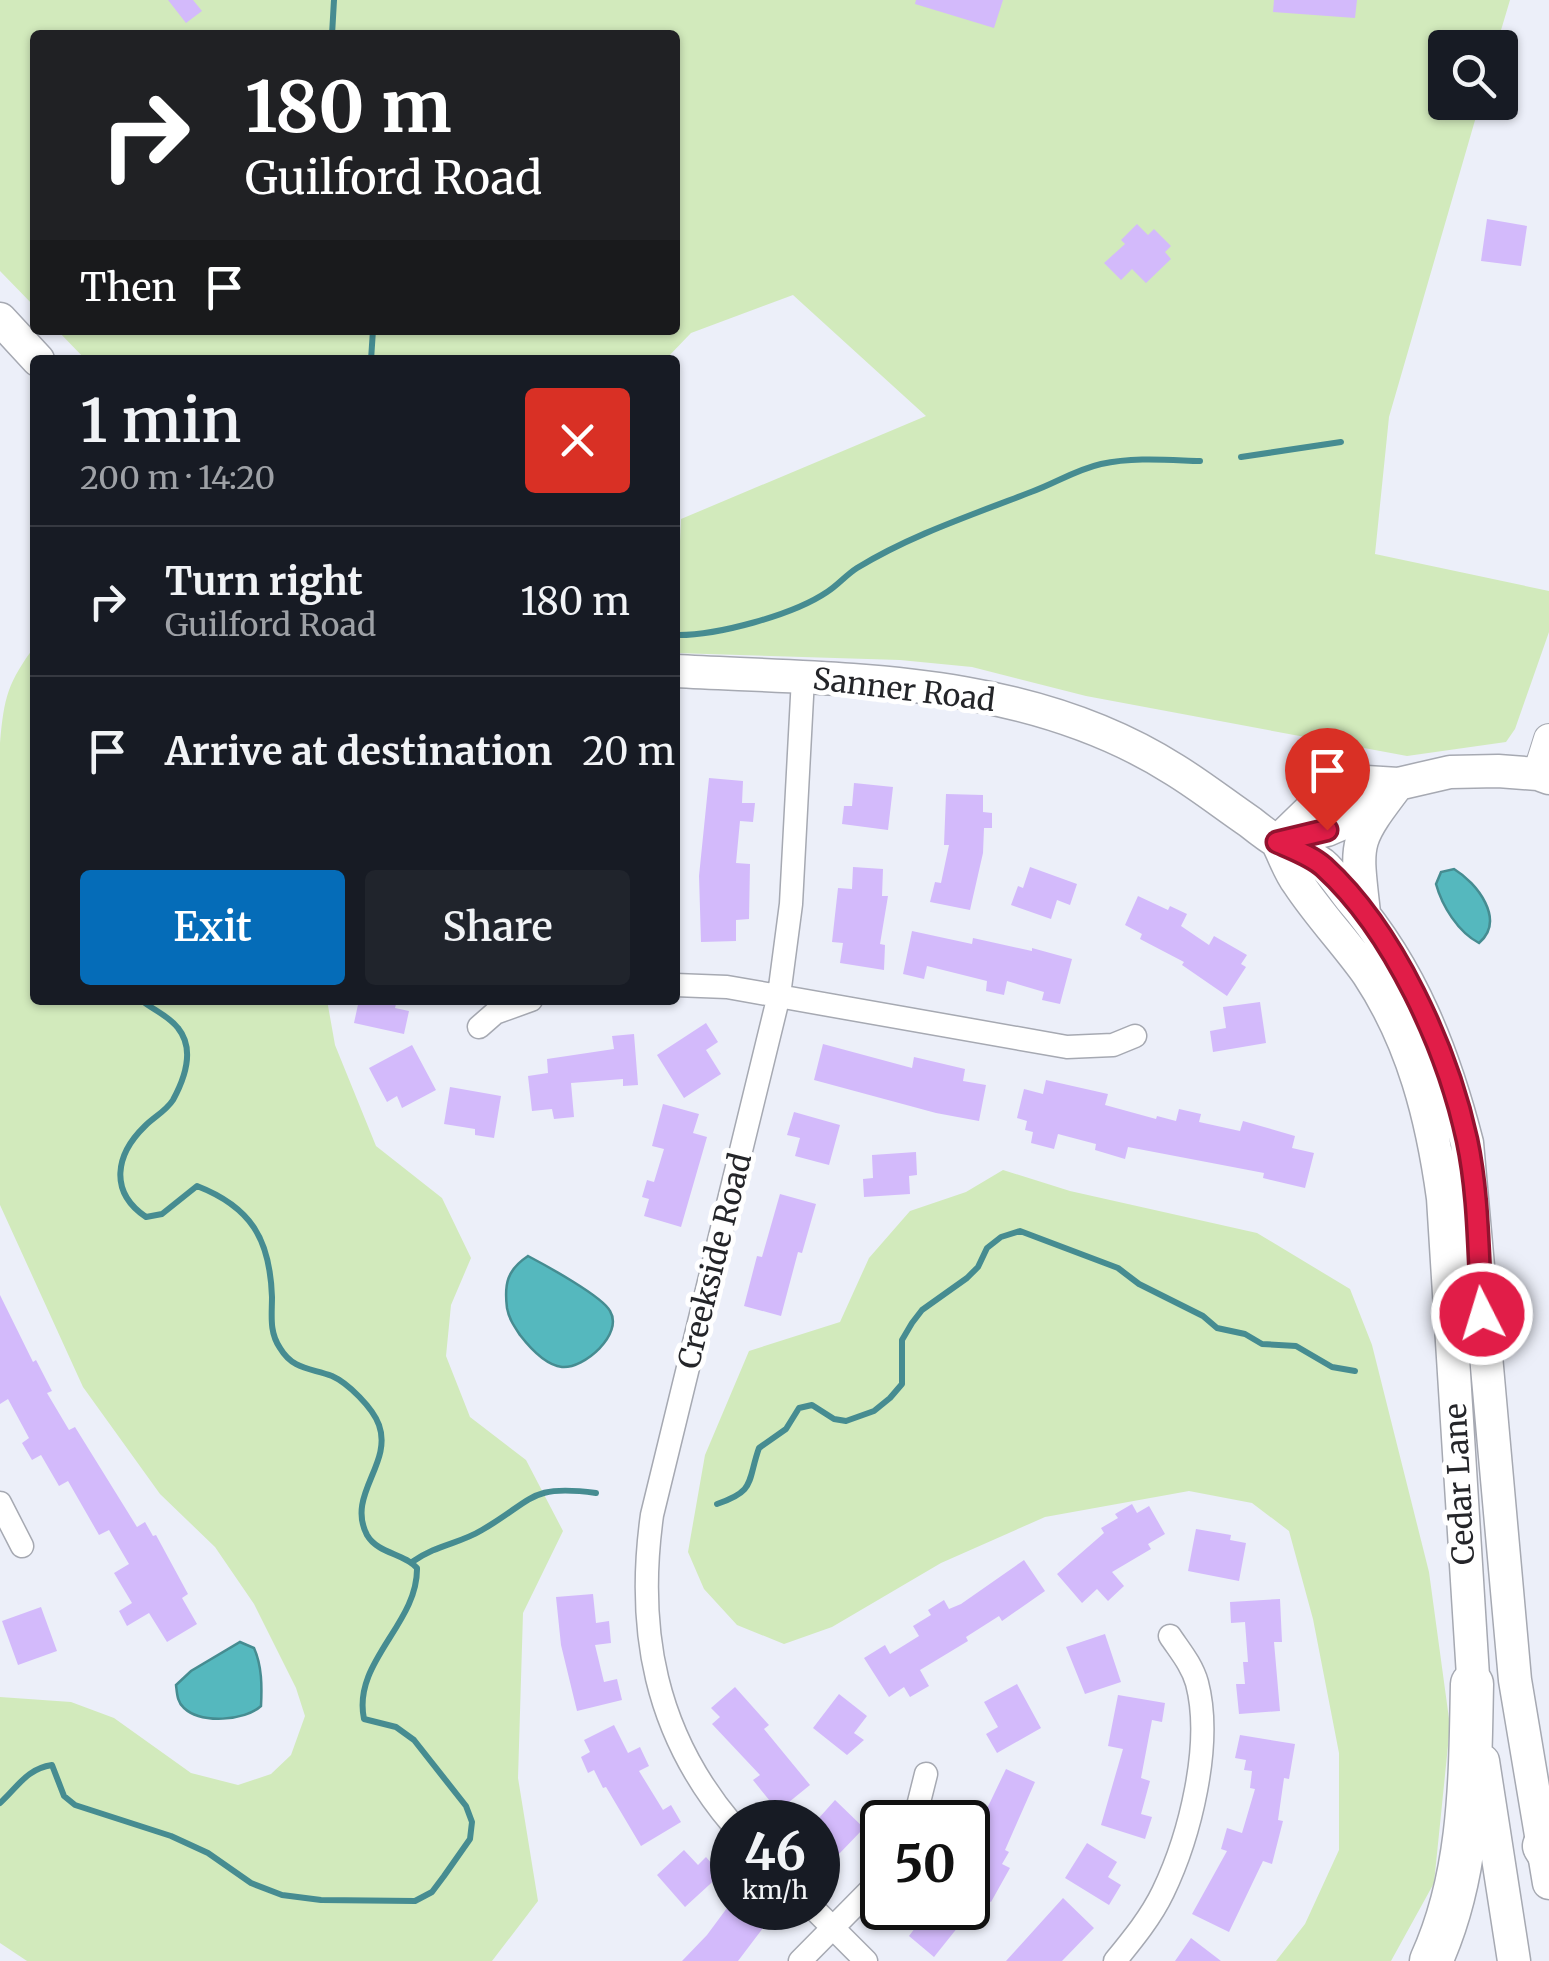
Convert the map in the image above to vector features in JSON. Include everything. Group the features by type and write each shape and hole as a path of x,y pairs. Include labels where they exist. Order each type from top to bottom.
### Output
{"highway":[{"path":"1431,1961 1452,1903 1470,1812 1472,1684"}],"main road":[{"path":"0,319 33,355"},
{"name":"Sanner Road","path":"680,670 955,690 1046,712 1088,727 1174,768 1277,842"},
{"path":"1364,913 1357,859 1360,841 1389,796 1450,772 1543,776"},
{"path":"1277,842 1310,810 1366,782 1389,796"},
{"name":"Cedar Lane","path":"1277,842 1322,864 1364,913 1398,964 1450,1074 1468,1143 1514,1680 1547,1861"},
{"name":"Cedar Lane","path":"1277,842 1296,882 1370,978 1398,1029 1420,1080 1434,1135 1443,1198 1472,1684 1514,1961"}],"street":[{"name":"Creekside Road","path":"713,1800 698,1780 675,1735 658,1687 648,1644 646,1560 652,1515 779,995 790,904 803,678"},
{"path":"1543,776 1549,739"},
{"path":"680,986 727,987 779,995 1067,1047 1114,1046 1135,1036"},
{"path":"479,1027 494,1014 518,1005"},
{"path":"0,1503 22,1546"},
{"path":"1115,1961 1162,1894 1178,1856 1196,1783 1201,1740 1196,1681 1170,1636"},
{"path":"920,1800 926,1774"},
{"path":"840,1921 860,1900"},
{"path":"800,1961 831,1930"},
{"path":"835,1930 866,1961"}],"green space":[{"path":"0,0 1510,0 1501,30 1428,30 1428,120 1475,120 1389,417 1375,554 1549,591 1549,632 1515,729 1506,742 1407,756 1086,696 972,667 900,660 680,653 681,519 926,416 793,295 691,333 670,355 81,355 62,335 680,335 680,30 30,30 30,302 0,271"},
{"path":"30,654 30,1005 328,1005 335,1045 376,1146 442,1198 471,1258 451,1305 446,1356 470,1417 526,1460 563,1531 523,1613 518,1778 538,1901 492,1961 27,1961 0,1943 0,1697 71,1702 114,1718 191,1773 238,1785 271,1774 291,1755 305,1716 296,1688 254,1604 215,1547 160,1494 83,1387 0,1205 0,743 3,714 19,670"},
{"path":"1003,1170 1070,1191 1257,1233 1350,1289 1372,1345 1429,1572 1450,1726 1434,1883 1391,1961 1276,1961 1305,1924 1339,1850 1339,1753 1313,1619 1289,1531 1252,1503 1189,1491 1045,1517 941,1563 832,1627 784,1644 737,1625 704,1589 688,1552 705,1455 749,1351 840,1322 869,1258 910,1211 966,1192"}],"water":[{"path":"1454,869 1479,893 1489,913 1487,934 1479,943 1458,925 1436,884 1441,872"},
{"path":"528,1256 585,1289 610,1311 612,1330 607,1339 581,1362 562,1367 550,1363 528,1345 512,1322 507,1308 507,1285 511,1272"},
{"path":"240,1642 254,1648 257,1655 261,1706 245,1715 223,1719 201,1717 184,1708 176,1685 191,1671"}],"building":[{"path":"168,0 193,0 202,11 186,23"},
{"path":"916,0 1003,0 994,28 915,4"},
{"path":"1274,0 1357,0 1355,18 1273,12"},
{"path":"1487,219 1527,226 1521,266 1481,261"},
{"path":"1137,224 1148,235 1154,229 1171,246 1165,252 1171,259 1146,283 1132,269 1121,280 1104,263 1125,244 1121,240"},
{"path":"709,778 743,781 742,803 755,803 753,822 740,821 736,863 750,864 749,919 736,920 736,941 701,942 699,876"},
{"path":"854,783 893,787 888,830 842,824 844,806 852,806"},
{"path":"946,794 983,795 983,812 992,813 992,828 984,828 983,853 970,910 930,902 935,882 941,883 949,845 944,845"},
{"path":"853,867 883,869 882,896 888,896 880,944 885,945 884,970 840,963 843,943 832,942 838,888 852,889"},
{"path":"1030,867 1077,884 1070,905 1057,900 1051,919 1011,905 1018,886 1023,888"},
{"path":"1138,896 1187,914 1181,926 1209,945 1214,936 1247,955 1241,964 1246,967 1227,996 1182,965 1184,962 1140,939 1142,934 1125,925"},
{"path":"912,931 972,944 973,938 1032,948 1072,959 1060,1004 1042,1000 1044,992 1007,981 1004,995 986,991 987,981 927,966 924,979 903,974"},
{"path":"1260,1002 1266,1043 1213,1052 1210,1031 1226,1028 1223,1007"},
{"path":"358,1005 396,1005 395,1008 409,1011 404,1034 354,1023"},
{"path":"706,1023 718,1042 706,1050 721,1074 684,1098 657,1055"},
{"path":"634,1034 638,1085 623,1086 623,1079 571,1083 574,1117 554,1119 552,1109 532,1111 528,1076 548,1073 547,1059 614,1049 612,1036"},
{"path":"823,1044 912,1068 914,1057 965,1069 963,1081 986,1085 979,1121 814,1080"},
{"path":"412,1045 436,1090 402,1108 397,1096 387,1102 369,1068"},
{"path":"1046,1080 1108,1094 1105,1105 1156,1119 1157,1116 1176,1121 1179,1109 1201,1114 1199,1122 1240,1131 1243,1121 1295,1136 1292,1148 1314,1153 1305,1188 1263,1178 1264,1173 1128,1147 1125,1159 1095,1150 1096,1144 1058,1134 1054,1149 1031,1143 1033,1132 1025,1130 1027,1121 1017,1118 1024,1089 1043,1094"},
{"path":"450,1087 501,1096 494,1138 475,1135 475,1129 444,1124"},
{"path":"663,1104 699,1114 693,1133 707,1137 681,1227 644,1216 649,1199 642,1197 647,1180 654,1182 664,1149 652,1146"},
{"path":"794,1112 840,1125 829,1165 795,1156 800,1138 787,1135"},
{"path":"916,1152 917,1175 909,1176 910,1194 864,1197 863,1179 873,1178 872,1155"},
{"path":"780,1194 816,1204 781,1316 744,1306"},
{"path":"0,1295 69,1430 75,1427 137,1527 145,1522 156,1535 188,1594 182,1598 197,1624 167,1642 149,1613 127,1626 119,1611 132,1603 114,1573 129,1564 109,1530 99,1535 68,1481 59,1486 41,1455 32,1460 22,1443 29,1438 8,1399 0,1404"},
{"path":"1132,1504 1137,1513 1149,1506 1165,1534 1148,1544 1151,1549 1112,1572 1124,1586 1108,1601 1097,1589 1082,1603 1057,1574 1104,1533 1101,1528 1118,1518 1115,1514"},
{"path":"1196,1529 1231,1535 1230,1540 1246,1543 1239,1581 1188,1571"},
{"path":"1024,1560 1045,1591 1002,1621 999,1616 966,1637 968,1641 920,1670 929,1686 910,1697 904,1687 889,1697 864,1658 885,1645 890,1654 919,1636 913,1626 931,1615 928,1610 944,1600 949,1609 961,1604"},
{"path":"593,1594 596,1623 609,1621 611,1643 595,1645 604,1682 617,1679 622,1700 577,1711 561,1645 556,1597"},
{"path":"1280,1599 1282,1642 1274,1642 1280,1711 1239,1714 1236,1684 1245,1684 1243,1662 1248,1662 1245,1622 1231,1623 1230,1602"},
{"path":"41,1607 57,1651 18,1665 2,1621"},
{"path":"1105,1634 1121,1682 1085,1694 1066,1647"},
{"path":"1017,1684 1041,1728 997,1753 986,1734 998,1727 984,1702"},
{"path":"735,1687 769,1725 764,1729 810,1785 792,1800 769,1800 753,1780 760,1775 712,1724 720,1717 711,1708"},
{"path":"839,1694 867,1716 854,1733 864,1740 847,1755 813,1728"},
{"path":"1118,1695 1165,1703 1162,1722 1152,1720 1141,1778 1150,1781 1141,1814 1152,1817 1145,1839 1101,1825 1123,1749 1108,1746"},
{"path":"614,1725 628,1753 640,1747 649,1766 639,1771 663,1810 671,1805 681,1822 641,1846 606,1787 603,1788 594,1770 588,1773 581,1757 590,1752 584,1740"},
{"path":"1240,1735 1295,1744 1289,1779 1284,1778 1278,1820 1283,1821 1272,1864 1263,1861 1229,1932 1192,1914 1227,1851 1221,1849 1227,1828 1242,1833 1255,1789 1250,1788 1252,1771 1244,1770 1246,1760 1235,1758"},
{"path":"1006,1769 1035,1782 1005,1850 1009,1852 1002,1864 1010,1868 991,1902 990,1901 990,1802"},
{"path":"840,1805 860,1824 860,1832 840,1853"},
{"path":"1087,1843 1117,1862 1108,1877 1121,1885 1109,1905 1065,1878"},
{"path":"684,1850 698,1865 706,1857 710,1862 710,1884 685,1907 657,1875"},
{"path":"1063,1898 1094,1928 1062,1961 1006,1961"},
{"path":"711,1930 761,1930 738,1961 682,1961"},
{"path":"914,1930 956,1930 934,1957 909,1936"},
{"path":"1191,1938 1221,1961 1175,1961"}],"waterway":[{"path":"332,30 334,0"},
{"path":"371,355 373,335"},
{"path":"1241,457 1341,442"},
{"path":"680,635 732,628 795,609 899,545 1074,473 1113,462 1200,461"},
{"path":"0,1803 29,1775 52,1765 64,1796 75,1805 171,1836 208,1853 251,1883 282,1895 321,1900 415,1901 432,1892 470,1839 472,1822 466,1806 414,1740 396,1727 364,1719 367,1679 407,1607 415,1588 417,1568 372,1541 362,1520 365,1493 382,1439 376,1418 345,1384 297,1364 276,1342 267,1258 262,1242 244,1215 216,1194 197,1186 162,1214 146,1217 126,1196 120,1173 127,1149 173,1100 186,1064 186,1045 178,1028 148,1005"},
{"path":"717,1504 744,1490 759,1448 786,1429 799,1408 812,1405 834,1419 846,1421 874,1411 890,1398 902,1384 902,1340 922,1310 967,1278 978,1267 987,1248 1001,1237 1020,1231 1118,1268 1139,1284 1203,1316 1217,1328 1245,1334 1262,1344 1296,1346 1332,1367 1355,1371"},
{"path":"412,1562 473,1535 533,1497 557,1491 596,1493"}],"route":[{"path":"1327,830 1277,842 1322,864 1364,913 1398,964 1426,1017 1450,1074 1468,1143 1482,1314"}]}
